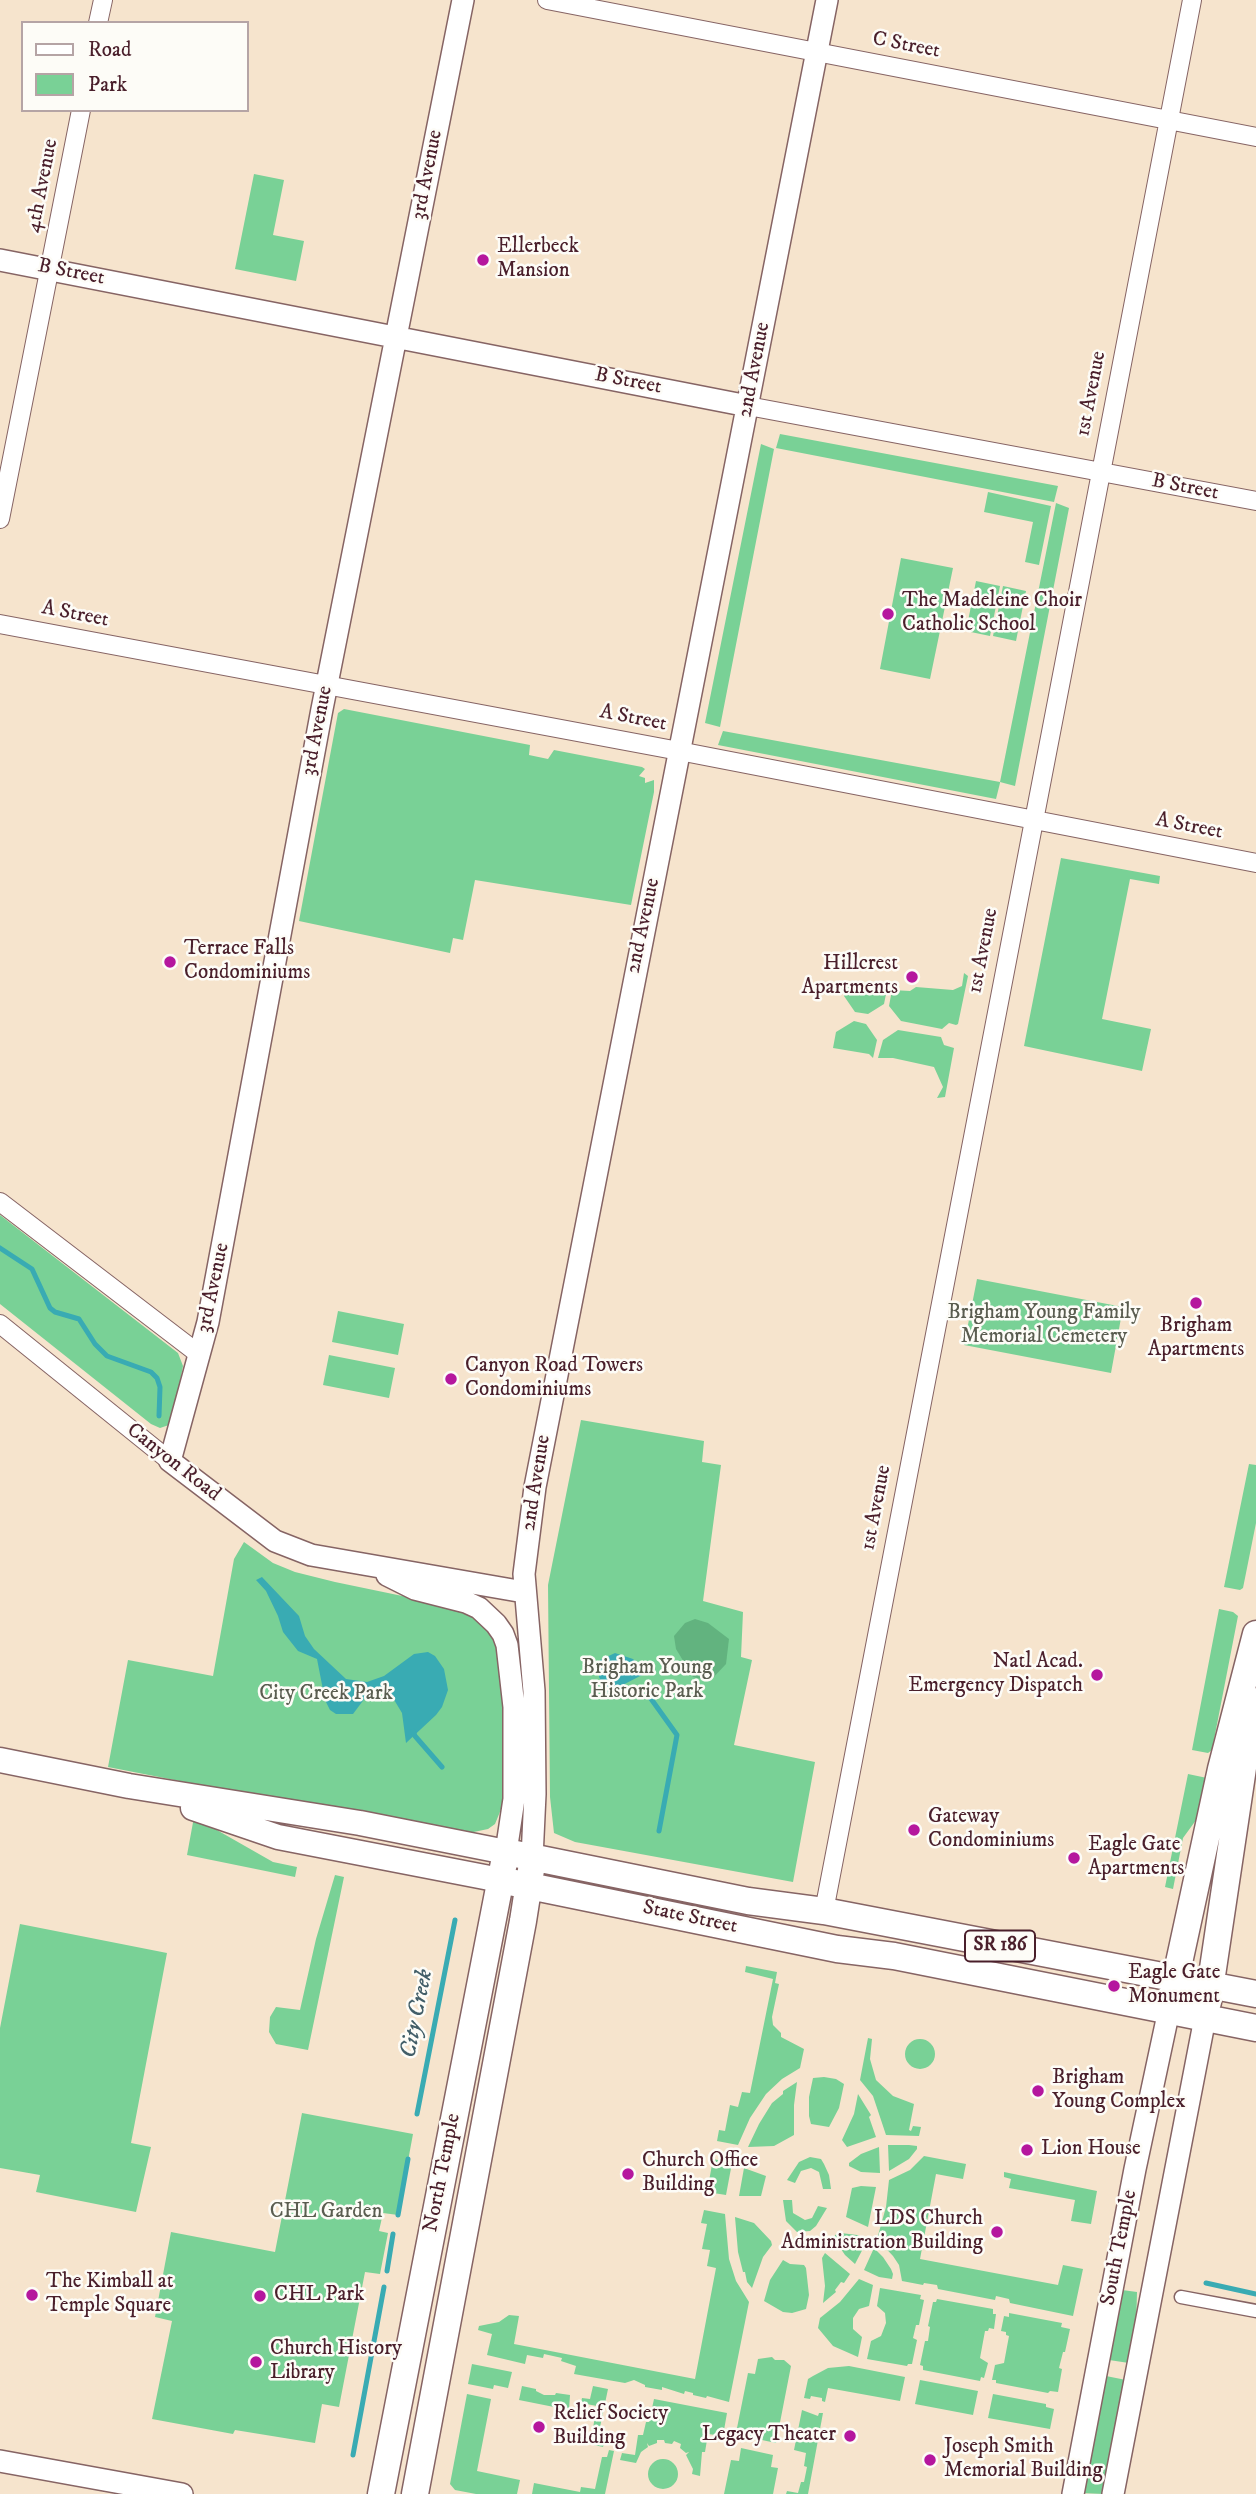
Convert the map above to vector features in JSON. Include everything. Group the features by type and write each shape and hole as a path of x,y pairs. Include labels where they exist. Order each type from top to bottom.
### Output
{"main road":[{"name":"South Temple","path":"1169,2010 1221,1769 1256,1634"},
{"name":"South Temple","path":"1205,2018 1256,1683"},
{"name":"State Street","path":"0,1760 129,1786 360,1823 748,1901 824,1912 1256,1994"},
{"name":"State Street","path":"129,1786 278,1837 529,1885 837,1949 894,1956 1256,2028"},
{"name":"North Temple","path":"381,2494 506,1852"},
{"name":"North Temple","path":"415,2494 532,1858"}],"street":[{"path":"99,21 103,0"},
{"name":"3rd Avenue","path":"170,1461 200,1355 234,1190 326,685 463,0"},
{"name":"C Street","path":"547,0 1256,137"},
{"name":"2nd Avenue","path":"532,1858 535,1794 534,1691 524,1574 537,1474 827,0"},
{"name":"1st Avenue","path":"824,1912 1192,0"},
{"name":"4th Avenue","path":"0,519 81,112"},
{"name":"B Street","path":"0,260 1256,501"},
{"name":"A Street","path":"0,624 679,751 1256,863"},
{"path":"0,1202 200,1355"},
{"name":"Canyon Road","path":"0,1324 78,1389 275,1541 311,1555 524,1592"},
{"name":"Canyon Road","path":"366,1565 415,1589 466,1602 483,1611 496,1624 507,1645 514,1707 514,1799 506,1852"},
{"name":"South Temple","path":"1073,2494 1169,2010"},
{"name":"South Temple","path":"1114,2494 1205,2018"},
{"path":"1181,2297 1256,2311"},
{"path":"0,2460 182,2494"}],"green space":[{"path":"254,174 284,180 273,235 304,241 296,281 235,269"},
{"path":"780,434 1058,486 1054,502 776,448"},
{"path":"761,444 774,449 720,727 705,723"},
{"path":"988,492 1051,506 1039,565 1025,562 1033,522 984,512"},
{"path":"1056,503 1069,508 1015,786 1000,782"},
{"path":"901,558 953,568 930,679 880,669"},
{"path":"976,581 1000,586 990,636 966,631"},
{"path":"1003,586 1026,591 1016,641 993,636"},
{"path":"344,709 530,745 529,755 548,759 554,750 645,769 639,776 645,778 645,783 654,780 654,792 631,905 475,880 463,940 453,938 450,953 299,921 338,713"},
{"path":"723,731 1000,783 996,799 718,745"},
{"path":"1061,858 1160,876 1159,884 1130,879 1102,1019 1151,1029 1142,1071 1024,1046"},
{"path":"964,973 968,976 956,1025 949,1023 942,1029 901,1021 889,1006 892,990 910,991 916,987 953,990 962,986"},
{"path":"846,981 887,989 884,1004 868,1014 855,1012 844,996"},
{"path":"854,1021 866,1024 877,1040 873,1058 869,1054 833,1048 836,1032"},
{"path":"898,1030 941,1037 944,1045 954,1048 945,1097 937,1098 943,1087 934,1067 893,1058 878,1058 883,1040"},
{"path":"0,1215 178,1353 183,1366 169,1425 160,1428 151,1424 0,1304"},
{"name":"Brigham Young Family Memorial Cemetery","path":"977,1279 1123,1307 1111,1373 964,1345"},
{"path":"338,1311 404,1324 398,1355 332,1342"},
{"path":"329,1355 395,1368 389,1398 323,1385"},
{"name":"Brigham Young Historic Park","path":"581,1420 704,1441 702,1462 721,1465 703,1601 743,1612 741,1657 752,1660 734,1745 815,1762 793,1882 575,1842 554,1833 550,1797 548,1585"},
{"path":"1249,1464 1256,1465 1256,1523 1243,1588 1240,1590 1224,1587"},
{"name":"City Creek Park","path":"244,1542 273,1563 295,1572 465,1609 492,1634 501,1657 504,1802 495,1824 488,1829 469,1833 333,1811 108,1767 128,1660 213,1676 234,1559"},
{"path":"1219,1609 1238,1616 1212,1750 1208,1753 1192,1750"},
{"path":"695,1619 708,1623 729,1639 726,1664 710,1681 693,1677 676,1649 674,1636 685,1623"},
{"path":"1188,1774 1207,1778 1199,1816 1183,1838 1173,1889 1165,1887"},
{"path":"194,1817 273,1862 297,1867 295,1877 187,1855"},
{"path":"335,1875 344,1877 308,2050 276,2044 269,2032 270,2017 276,2007 300,2010 316,1939"},
{"path":"20,1924 167,1953 131,2143 151,2147 136,2212 36,2192 40,2175 0,2168 0,2028"},
{"path":"746,1966 777,1972 775,1983 779,1984 772,2017 773,2025 781,2033 781,2037 804,2049 800,2068 782,2079 766,2094 750,2118 738,2145 717,2141 719,2130 725,2131 730,2105 738,2107 742,2092 750,2093 773,1979 745,1972"},
{"path":"868,2038 872,2039 870,2059 876,2080 893,2096 914,2104 909,2130 911,2131 913,2126 921,2127 919,2136 886,2135 873,2096 860,2080"},
{"path":"920,2039 931,2043 935,2054 931,2065 920,2069 909,2065 905,2054 909,2043"},
{"path":"824,2077 844,2084 839,2108 829,2127 811,2124 809,2116 813,2078"},
{"path":"797,2082 794,2135 774,2146 748,2147 772,2103 783,2091"},
{"path":"858,2094 871,2115 869,2117 876,2137 847,2147 842,2140 854,2114"},
{"name":"CHL Park","path":"302,2113 413,2134 398,2215 383,2213 379,2231 388,2233 380,2274 365,2272 339,2407 322,2404 315,2443 235,2430 233,2434 152,2419 172,2321 155,2317 171,2232 275,2252"},
{"path":"888,2145 917,2146 917,2149 909,2159 889,2171"},
{"path":"879,2147 880,2173 861,2172 849,2166 849,2163 861,2154"},
{"path":"924,2156 966,2164 963,2179 936,2174 920,2259 1058,2285 1063,2265 1083,2269 1073,2316 1010,2303 1009,2299 996,2296 995,2300 938,2289 937,2285 902,2281 899,2265 877,2239 886,2207 889,2180 910,2170"},
{"path":"810,2157 821,2159 829,2175 831,2189 823,2189 819,2172 811,2168 801,2171 795,2183 787,2180 799,2162"},
{"path":"713,2159 732,2163 726,2195 707,2192"},
{"path":"744,2168 766,2176 761,2196 739,2196"},
{"path":"1004,2172 1097,2191 1091,2224 1071,2221 1075,2200 1009,2188 1011,2179 1004,2177"},
{"path":"876,2187 868,2227 846,2217 852,2188"},
{"path":"783,2200 792,2200 793,2213 805,2220 812,2218 818,2206 827,2208 810,2231 797,2232 786,2221"},
{"path":"704,2210 725,2214 729,2259 736,2281 749,2302 729,2402 685,2391 684,2394 662,2387 662,2390 645,2387 634,2380 625,2383 574,2374 576,2366 561,2361 562,2358 544,2354 543,2358 527,2355 525,2364 487,2355 492,2334 478,2330 479,2326 499,2322 509,2315 519,2316 514,2344 695,2379 716,2268 707,2266 710,2250 702,2249 707,2224 701,2223"},
{"path":"735,2217 754,2223 772,2245 763,2257 752,2288 743,2272 738,2252"},
{"path":"841,2233 868,2239 855,2264 835,2240 835,2235"},
{"path":"874,2248 891,2269 892,2279 864,2270"},
{"path":"825,2253 850,2274 823,2303 825,2286 822,2258"},
{"path":"783,2260 790,2264 804,2265 806,2268 809,2295 806,2309 792,2313 783,2312 764,2301 770,2280"},
{"path":"859,2279 873,2285 869,2306 859,2309 853,2318 853,2329 862,2337 858,2357 833,2346 818,2328 820,2318 840,2302"},
{"path":"880,2288 921,2295 920,2299 924,2300 919,2325 916,2325 913,2338 917,2340 912,2364 907,2366 867,2359 871,2341 881,2336 886,2323 885,2313 877,2306"},
{"path":"1122,2290 1137,2292 1136,2331 1129,2363 1109,2360"},
{"path":"937,2299 993,2309 993,2314 996,2314 994,2329 985,2331 980,2358 988,2363 984,2378 981,2377 980,2381 923,2370 920,2365 925,2341 928,2341 933,2302"},
{"path":"1009,2313 1062,2323 1061,2327 1070,2329 1059,2368 1062,2369 1058,2392 1048,2393 992,2380 995,2365 1004,2363 1009,2336 1001,2331 1004,2316 1009,2317"},
{"path":"772,2357 775,2360 784,2360 791,2366 776,2443 743,2436 744,2429 737,2428 748,2373 755,2374 758,2359"},
{"path":"472,2364 512,2372 508,2388 494,2385 493,2389 468,2384"},
{"path":"849,2366 905,2377 900,2401 828,2388 825,2402 822,2398 804,2398 808,2379 828,2368"},
{"path":"1106,2376 1126,2380 1104,2494 1081,2493"},
{"path":"920,2380 978,2391 973,2415 915,2404"},
{"path":"522,2386 536,2389 544,2395 570,2395 569,2410 519,2400"},
{"path":"593,2386 608,2389 599,2432 609,2434 607,2444 604,2443 603,2447 590,2444 597,2406 581,2403 582,2398 590,2399"},
{"path":"467,2394 491,2399 477,2471 520,2480 517,2494 476,2494 455,2490 450,2484"},
{"path":"993,2394 1046,2404 1046,2407 1054,2409 1050,2429 988,2418"},
{"path":"654,2399 727,2413 723,2436 708,2434 705,2452 702,2452 700,2476 692,2474 693,2469 686,2455 689,2452 686,2453 680,2448 681,2444 674,2441 672,2444 657,2440 657,2443 649,2446 647,2443 648,2447 641,2452 636,2463 620,2460 622,2453 635,2455 638,2435 643,2435 646,2422 649,2422"},
{"path":"802,2410 818,2416 823,2413 808,2494 786,2494 787,2491 798,2493 807,2467 804,2466 806,2453 794,2450"},
{"path":"741,2448 773,2455 771,2467 778,2468 773,2494 724,2494 731,2460 739,2461"},
{"path":"609,2450 614,2451 605,2494 532,2494 534,2483 580,2492 581,2487 595,2489 602,2457 607,2457"},
{"path":"663,2459 669,2460 677,2468 677,2480 669,2488 663,2489 657,2488 649,2480 648,2474 649,2468 657,2460"}],"water":[{"path":"262,1577 299,1616 305,1636 314,1649 346,1679 367,1682 384,1676 414,1654 428,1652 435,1656 444,1669 448,1690 436,1715 406,1743 402,1713 393,1698 384,1691 371,1690 353,1714 336,1714 330,1710 325,1700 317,1659 298,1651 283,1632 266,1591 256,1580"},
{"path":"615,1653 633,1659 646,1673 607,1693 599,1677 600,1660"}],"waterway":[{"name":"City Creek","path":"0,1248 32,1269 50,1308 79,1319 95,1344 107,1356 151,1372 157,1378 160,1387 159,1416"},
{"path":"649,1696 677,1735 659,1831"},
{"path":"413,1731 442,1767"},
{"name":"City Creek","path":"417,2114 455,1920"},
{"name":"City Creek","path":"398,2215 408,2159"},
{"name":"City Creek","path":"387,2271 393,2234"},
{"path":"1206,2283 1256,2294"},
{"name":"City Creek","path":"353,2455 384,2287"}],"place":[{"name":"Ellerbeck Mansion","path":"483,260"},
{"name":"The Madeleine Choir Catholic School","path":"888,614"},
{"name":"Terrace Falls Condominiums","path":"170,962"},
{"name":"Hillcrest Apartments","path":"912,977"},
{"name":"Brigham Apartments","path":"1196,1303"},
{"name":"Canyon Road Towers Condominiums","path":"451,1379"},
{"name":"Natl Acad. Emergency Dispatch","path":"1097,1675"},
{"name":"Gateway Condominiums","path":"914,1830"},
{"name":"Eagle Gate Apartments","path":"1074,1858"},
{"name":"Eagle Gate Monument","path":"1114,1986"},
{"name":"Brigham Young Complex","path":"1038,2091"},
{"name":"Lion House","path":"1027,2150"},
{"name":"Church Office Building","path":"628,2174"},
{"name":"LDS Church Administration Building","path":"997,2232"},
{"name":"The Kimball at Temple Square","path":"32,2295"},
{"name":"CHL Park","path":"260,2296"},
{"name":"Church History Library","path":"256,2362"},
{"name":"Relief Society Building","path":"539,2427"},
{"name":"Legacy Theater","path":"850,2436"},
{"name":"Joseph Smith Memorial Building","path":"930,2460"}],"park label":[{"name":"CHL Garden","path":"326,2213"}]}
